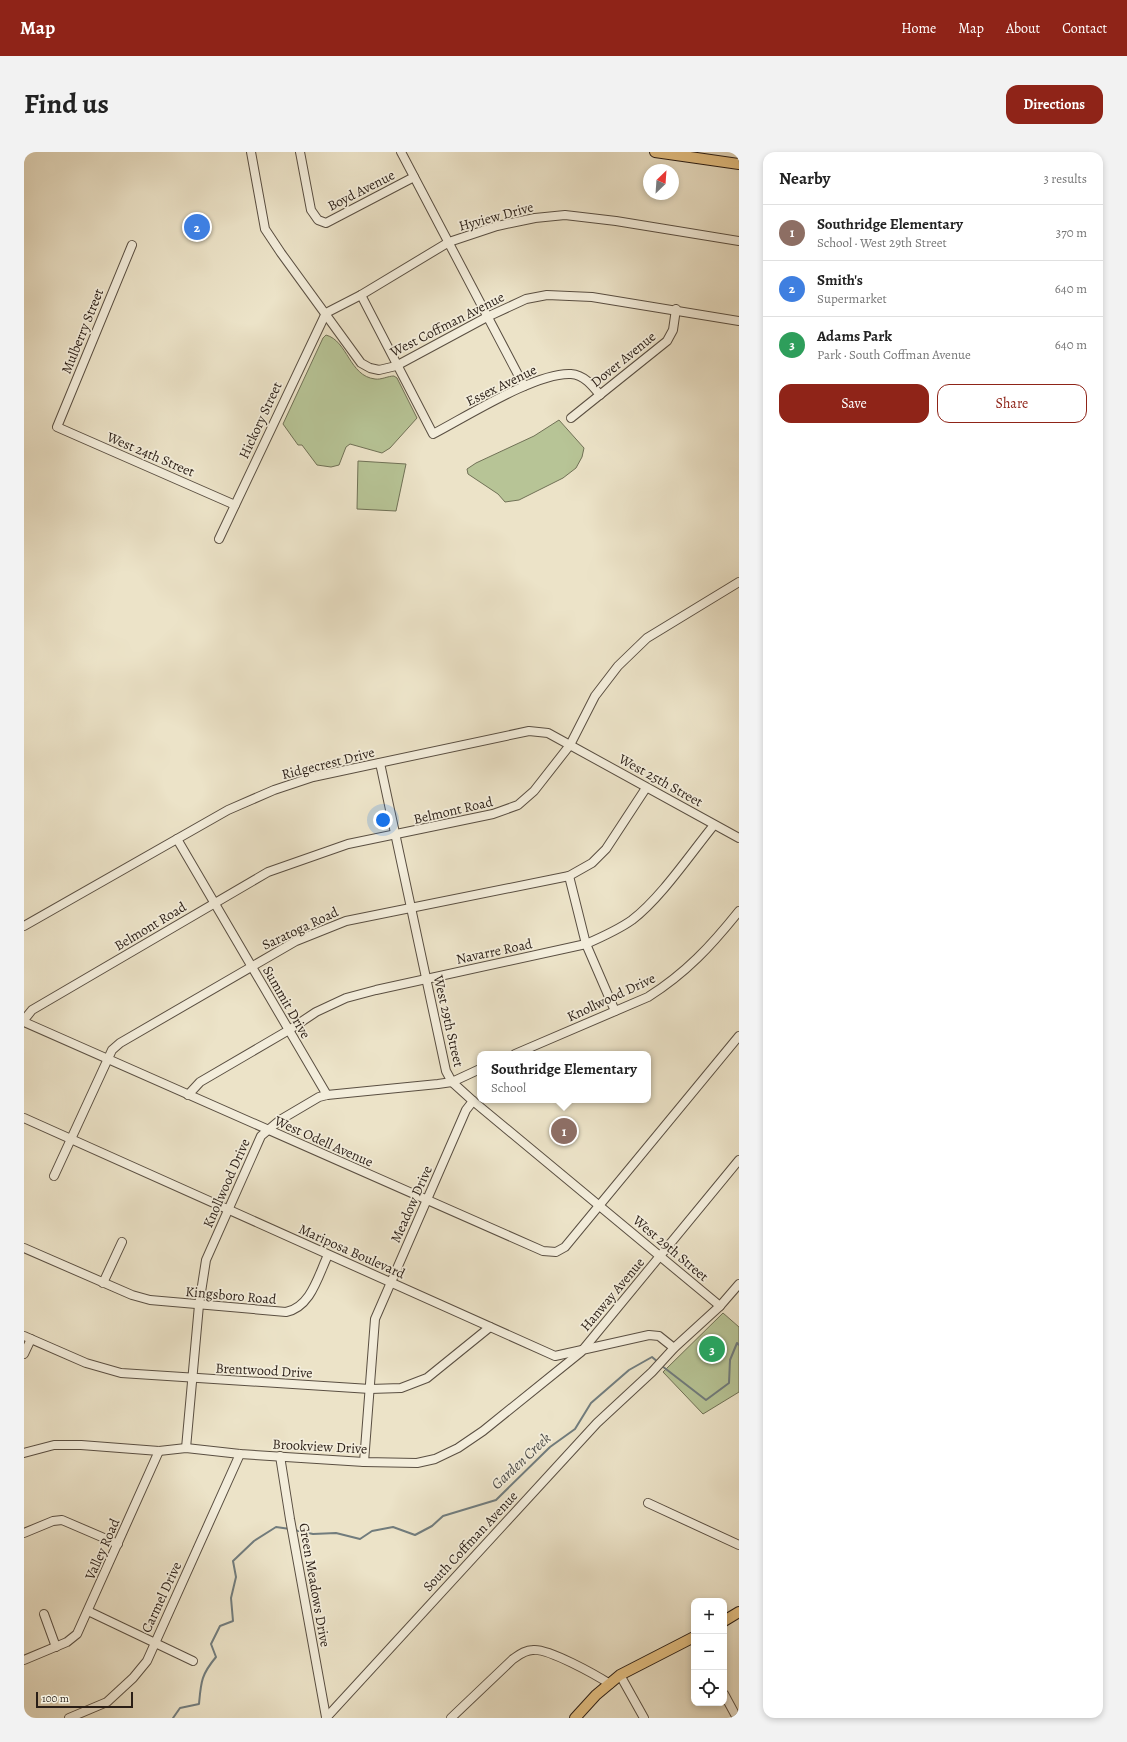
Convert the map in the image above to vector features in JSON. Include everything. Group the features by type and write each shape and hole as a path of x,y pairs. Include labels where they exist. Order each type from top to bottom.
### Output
{"main road":[{"path":"655,152 739,164"},
{"path":"727,1618 739,1612"},
{"path":"575,1718 596,1695 620,1675 691,1640"}],"street":[{"name":"West Coffman Avenue","path":"251,152 265,229 361,362 370,368 379,370 396,366 487,317 526,299 547,295 567,294 592,297 739,320"},
{"name":"Boyd Avenue","path":"300,152 312,210 318,220 326,223 414,177"},
{"path":"401,152 524,386"},
{"name":"Hyview Drive","path":"326,313 361,295 449,242 497,226 534,218 565,215 616,220 739,241"},
{"name":"Mulberry Street","path":"57,427 89,344 132,245"},
{"path":"361,295 396,366"},
{"name":"Dover Avenue","path":"571,418 666,341 673,330 676,309"},
{"name":"Hickory Street","path":"219,539 326,313"},
{"name":"Essex Avenue","path":"396,366 433,434 524,386 550,376 572,374 583,378 600,395"},
{"name":"West 24th Street","path":"57,427 235,505"},
{"name":"Belmont Road","path":"24,1021 32,1010 268,872 348,844 395,836 493,814 518,805 534,791 570,745 595,696 618,666 647,638 739,582"},
{"name":"Ridgecrest Drive","path":"24,926 228,810 274,790 313,777 528,731 548,733 570,745"},
{"name":"West 25th Street","path":"570,745 739,838"},
{"name":"West 29th Street","path":"380,763 446,1071 452,1082 720,1306"},
{"name":"Saratoga Road","path":"54,1176 112,1050 120,1043 296,941 346,921 569,876 592,864 606,850 646,788"},
{"name":"Navarre Road","path":"188,1095 200,1082 289,1030 316,1012 346,998 586,944 624,925 643,910 714,825"},
{"name":"Summit Drive","path":"177,839 327,1095"},
{"path":"569,876 586,944 615,1011"},
{"name":"Knollwood Drive","path":"522,1051 648,997 680,974 708,949 739,911"},
{"name":"West Odell Avenue","path":"24,1021 108,1060 543,1251 556,1252 565,1247 739,1036"},
{"path":"732,1044 739,1050"},
{"name":"Knollwood Drive","path":"186,1448 194,1379 199,1305 206,1260 262,1136 280,1120 319,1097 452,1082 477,1070"},
{"name":"Meadow Drive","path":"364,1462 374,1319 466,1110 473,1101"},
{"name":"Mariposa Boulevard","path":"24,1118 555,1356 581,1352 649,1335 659,1336 674,1348"},
{"name":"Hanway Avenue","path":"581,1352 739,1160"},
{"path":"103,1283 122,1242"},
{"name":"Kingsboro Road","path":"24,1249 103,1283 150,1300 286,1312 294,1310 307,1301 328,1255"},
{"name":"South Coffman Avenue","path":"326,1718 597,1423 652,1372 674,1348 720,1306 739,1284"},
{"name":"Brentwood Drive","path":"28,1337 103,1369 120,1373 194,1379 370,1389 402,1388 427,1378 490,1327"},
{"path":"24,1354 28,1337"},
{"name":"Brookview Drive","path":"24,1453 54,1445 81,1445 159,1451 186,1448 240,1454 364,1462 417,1463 436,1459 458,1448 483,1432 581,1352"},
{"name":"Valley Road","path":"24,1660 68,1642 77,1634 159,1451"},
{"name":"Carmel Drive","path":"69,1718 107,1702 120,1692 147,1661 154,1642 240,1454"},
{"name":"Green Meadows Drive","path":"280,1456 294,1546 326,1718"},
{"path":"648,1503 739,1545"},
{"path":"24,1533 53,1521 62,1520 118,1544"},
{"path":"88,1611 194,1661"},
{"path":"44,1614 56,1647"},
{"path":"450,1718 513,1659 524,1652 532,1650 553,1655 610,1684"},
{"path":"620,1675 644,1718"},
{"path":"727,1700 737,1718"}],"green space":[{"path":"326,335 333,338 339,344 359,372 375,379 394,376 397,378 417,418 390,448 382,453 350,444 346,447 339,465 331,467 317,465 302,445 298,445 283,424 323,338"},
{"path":"559,420 584,448 582,457 576,468 563,478 519,500 505,502 498,494 468,474 467,469 476,463 534,436"},
{"path":"358,461 406,464 396,511 357,509"},
{"path":"723,1313 739,1327 739,1392 703,1414 663,1372"}],"waterway":[{"name":"Garden Creek","path":"662,1366 706,1400 729,1383 730,1360 737,1343 739,1345"},
{"name":"Garden Creek","path":"294,1530 313,1534 336,1533 360,1539 372,1531 393,1527 415,1535 432,1526 443,1516 496,1500 550,1447 575,1429 591,1403 629,1370 652,1357 659,1363"},
{"name":"Garden Creek","path":"173,1718 180,1708 199,1704 200,1690 203,1679 207,1669 216,1657 211,1644 220,1626 233,1621 231,1598 236,1577 233,1561 254,1541 276,1527 290,1529"}],"place":[{"name":"Smith's","path":"197,227"},
{"name":"Southridge Elementary","path":"564,1131"},
{"name":"Adams Park","path":"712,1349"}]}
